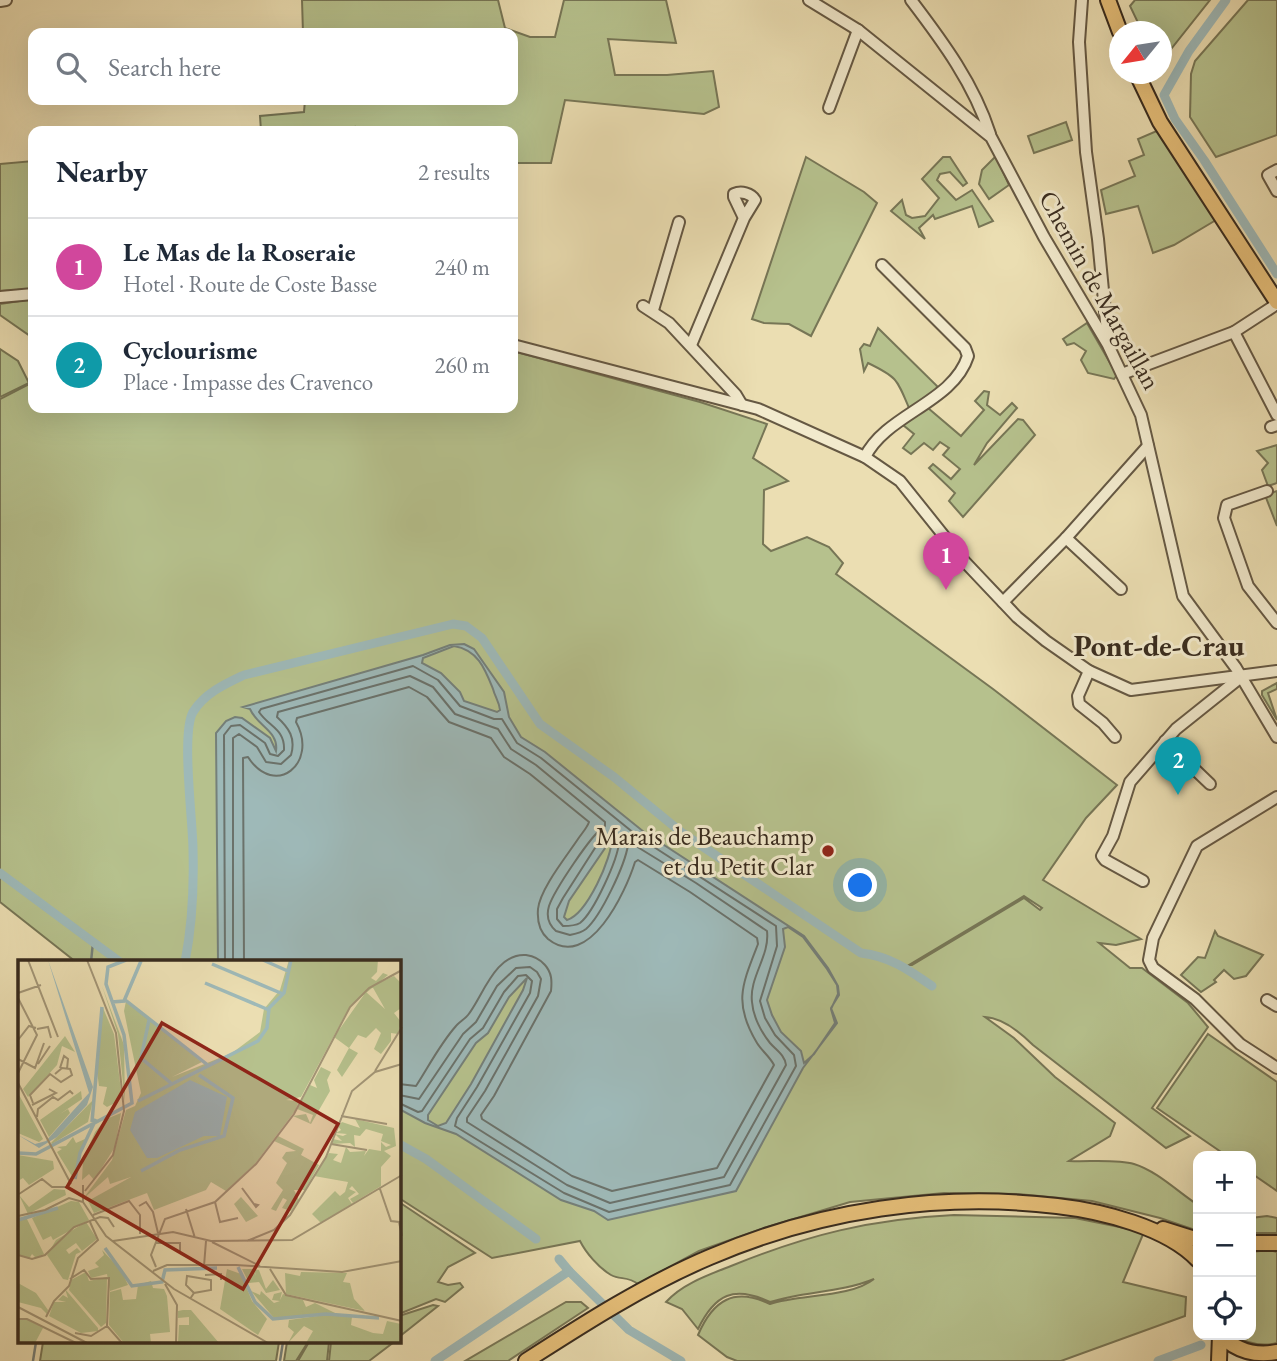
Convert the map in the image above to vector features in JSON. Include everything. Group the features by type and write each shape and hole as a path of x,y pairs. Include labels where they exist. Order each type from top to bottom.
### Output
{"main road":[{"path":"1108,0 1116,21"},
{"path":"1142,84 1160,122 1277,303"},
{"path":"526,1361 643,1290 708,1258 781,1230 823,1219 889,1207 1015,1202 1076,1208 1193,1238"},
{"path":"1133,1223 1172,1240 1193,1256"},
{"path":"1256,1242 1276,1242"},
{"path":"1219,1361 1221,1340"},
{"path":"1227,1340 1248,1352 1271,1356"},
{"path":"1230,1361 1248,1352"}],"street":[{"path":"0,1 6,0"},
{"name":"Chemin de Margaillan","path":"808,0 859,30 991,137 1044,237 1108,345 1141,415 1180,588 1188,605 1241,677 1277,737"},
{"path":"911,0 940,38 970,89 982,111 991,137"},
{"path":"1082,0 1079,42 1086,152 1108,345"},
{"path":"829,108 859,30"},
{"path":"963,114 970,89"},
{"path":"1277,170 1268,176 1277,191"},
{"path":"691,345 744,218"},
{"path":"679,222 648,308 691,345 742,405"},
{"path":"864,457 875,440 885,431 933,399 965,365 968,356 965,348 882,265"},
{"path":"0,297 28,294"},
{"path":"1122,374 1234,332 1277,303"},
{"path":"1234,332 1277,415"},
{"path":"518,346 742,405 770,414 864,457 900,481 964,561 1003,602 1046,641 1089,671 1131,690 1273,671"},
{"path":"1003,602 1066,538 1148,446"},
{"path":"1267,491 1227,505 1224,518 1248,586 1277,623"},
{"path":"1066,538 1121,589"},
{"path":"1089,671 1078,696 1079,704 1103,723 1115,737"},
{"path":"1252,696 1257,682 1273,671"},
{"path":"1143,881 1102,856 1113,836 1129,782 1165,741 1241,677"},
{"path":"1165,741 1210,784"},
{"path":"1277,797 1197,846 1153,937 1149,960 1153,968 1195,999 1240,1044 1277,1069"}],"green space":[{"path":"302,0 498,0 505,28 303,28"},
{"path":"564,0 666,0 676,43 608,39 615,75 667,75 713,71 719,107 704,114 565,100 551,163 518,163 518,126 261,126 260,116 304,112 305,105 518,105 518,33 530,37 555,37"},
{"path":"1135,0 1210,0 1172,48 1172,21 1137,21 1130,6"},
{"path":"1248,0 1277,0 1277,135 1216,157 1190,117 1191,74 1195,61"},
{"path":"1066,122 1072,140 1034,153 1028,136"},
{"path":"1159,130 1216,220 1174,245 1153,253 1138,206 1106,214 1101,190 1135,176 1129,161 1144,155 1138,139"},
{"path":"996,156 1009,185 989,199 979,184 982,170"},
{"path":"806,157 864,192 877,203 811,336 789,324 764,323 752,319"},
{"path":"943,157 950,157 967,183 963,186 950,172 940,174 937,180 956,200 972,190 993,221 979,227 972,206 935,219 933,215 919,228 925,239 891,211 902,200 906,215 912,218 925,216 939,198 922,179"},
{"path":"28,161 28,289 0,291 0,164"},
{"path":"28,300 28,335 0,315 0,304"},
{"path":"1087,323 1117,375 1114,379 1088,373 1081,360 1086,351 1074,343 1067,345 1063,339"},
{"path":"878,328 937,386 936,391 909,408 891,376 868,363 864,371 860,349 864,344 870,346"},
{"path":"0,349 18,361 28,383 0,397"},
{"path":"518,352 700,402 767,424 753,458 788,481 764,490 763,544 771,551 807,537 829,547 843,563 836,574 993,689 1117,785 1086,818 1043,880 1141,939 1116,945 1099,943 1130,968 1142,968 1188,1003 1208,1027 1152,1108 1190,1136 1166,1148 1017,1031 1005,1023 985,1017 1014,1038 1055,1077 1115,1123 1110,1136 1069,1161 1127,1162 1143,1167 1193,1201 1193,1229 1092,1201 1018,1194 944,1193 850,1202 699,1251 638,1284 606,1272 593,1260 580,1241 492,1258 401,1199 401,960 73,960 0,902 0,399 28,385 28,413 518,413","holes":["1024,896 1042,908 1040,910 1024,898 912,965 909,965"]},
{"path":"984,391 989,392 987,405 1000,415 1012,403 1017,408 987,443 974,465 1018,419 1023,420 1035,435 963,517 949,501 955,493 929,468 933,464 951,479 960,469 943,455 949,448 940,442 933,450 924,443 911,454 903,448 914,434 903,425 928,408 961,436 984,410 975,401"},
{"path":"1277,445 1277,483 1268,486 1262,470 1268,463 1257,451"},
{"path":"1277,491 1277,526 1265,495"},
{"path":"1277,683 1277,689 1268,693 1277,720 1262,691"},
{"path":"1215,931 1218,936 1263,955 1246,976 1234,979 1224,970 1214,980 1216,982 1201,992 1181,975 1198,957 1205,958"},
{"path":"1208,1034 1277,1082 1277,1191 1256,1176 1256,1151 1220,1151 1157,1108"},
{"path":"401,1203 475,1253 448,1267 438,1282 448,1285 460,1283 463,1287 445,1302 436,1299 401,1313"},
{"path":"954,1215 1075,1218 1144,1232 1123,1282 1186,1297 1185,1316 1061,1361 737,1361 727,1357 698,1335 711,1313 726,1300 746,1297 770,1304 852,1290 874,1279 848,1287 770,1302 746,1294 727,1296 711,1308 698,1329 682,1309 666,1302 680,1290 705,1277 813,1237 895,1220"},
{"path":"1256,1217 1277,1218 1277,1233 1256,1233"},
{"path":"1256,1251 1277,1252 1277,1343 1260,1345 1244,1340 1256,1340"},
{"path":"566,1302 581,1302 588,1308 508,1361 465,1361"},
{"path":"433,1305 438,1306 401,1335 401,1315"},
{"path":"43,1344 279,1344 276,1361 40,1361"},
{"path":"287,1344 307,1344 296,1361 284,1361"},
{"path":"308,1344 329,1344 327,1361 298,1361"},
{"path":"331,1344 391,1344 369,1361 329,1361"}],"water":[{"path":"464,644 474,649 504,692 509,717 521,737 545,752 644,832 804,936 828,968 838,986 839,995 833,1005 838,994 837,985 827,969 803,937 788,927 783,929 785,947 767,1000 781,1032 801,1051 804,1063 813,1055 803,1068 736,1191 608,1220 594,1211 561,1200 456,1134 425,1123 401,1110 401,960 218,960 216,733 226,721 235,717 242,718 270,738 276,751 271,733 250,709 243,707 450,645","holes":["454,646 469,652 480,662 500,710 497,712 464,701 460,692 441,673 422,663 423,658","612,838 608,858 590,897 575,916 567,920 564,917 569,901","527,978 471,1084 446,1123 438,1126 428,1120 428,1115 476,1043 488,1033 509,997"]},
{"path":"831,1009 837,1023 818,1049 835,1023"}],"waterway":[{"path":"1226,0 1189,51 1164,95 1175,119 1277,274"},
{"path":"185,960 193,878 188,738 193,712 198,705 216,690 244,675 453,624 466,626 482,638 540,724 614,777 681,832 861,953 890,961 932,986"},
{"path":"0,873 117,960"},
{"path":"91,960 93,942"},
{"path":"401,1145 426,1159 536,1239"},
{"path":"559,1259 569,1271"},
{"path":"435,1361 569,1271 629,1330 681,1361"},
{"path":"33,1361 36,1344"},
{"path":"280,1361 283,1344"},
{"path":"1158,1361 1201,1345"}],"place":[{"name":"Le Mas de la Roseraie","path":"946,590"},
{"name":"Cyclourisme","path":"1178,795"},
{"name":"Marais de Beauchamp et du Petit Clar","path":"828,851"}],"district":[{"name":"Pont-de-Crau","path":"1159,646"}]}
